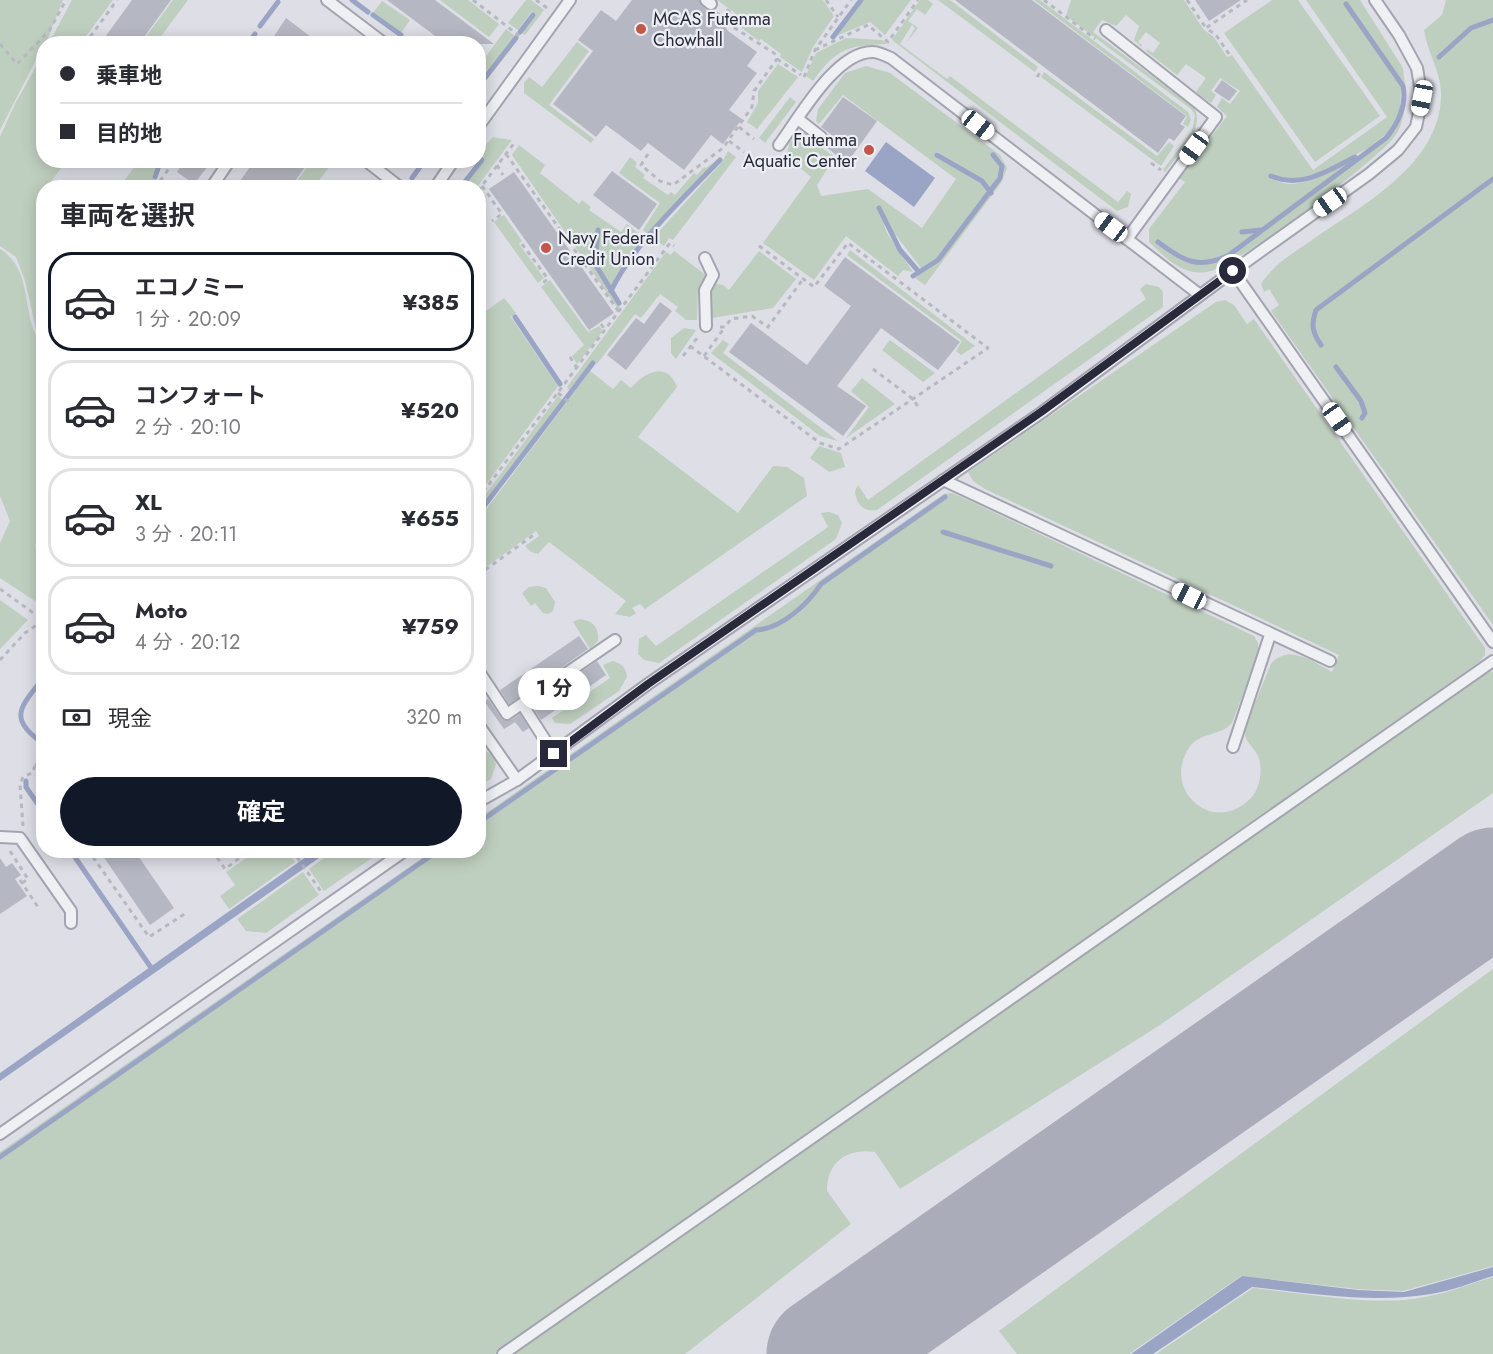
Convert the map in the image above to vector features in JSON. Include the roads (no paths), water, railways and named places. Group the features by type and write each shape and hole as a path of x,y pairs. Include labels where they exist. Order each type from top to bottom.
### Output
{"lane":[{"path":"327,0 374,36"},
{"path":"486,113 570,0"},
{"path":"486,797 517,780 648,684 1041,412 1369,174 1398,150 1416,127 1422,98 1418,68 1375,0"},
{"path":"1106,30 1216,117 1127,239"},
{"path":"778,145 844,62 857,55 874,52 891,58 1200,295"},
{"path":"798,119 821,137"},
{"path":"375,168 391,180"},
{"path":"705,258 713,275 705,290 706,326"},
{"path":"1233,271 1493,642"},
{"path":"943,480 1270,635 1330,661"},
{"path":"1233,747 1270,635"},
{"path":"486,682 507,714 615,640"},
{"path":"503,1354 1493,661"},
{"path":"522,704 554,754"},
{"path":"486,740 517,780"},
{"path":"3,840 20,838 70,911 71,923"},
{"path":"0,1134 395,858"}],"water":[{"path":"886,142 935,178 914,207 865,171"},
{"path":"305,858 319,858 0,1081 0,1073"},
{"path":"1493,1267 1493,1276 1447,1291 1409,1297 1364,1298 1252,1287 1153,1354 1131,1354 1242,1276 1358,1290 1404,1292"}],"waterway":[{"path":"352,0 368,12"},
{"path":"833,37 861,0"},
{"path":"260,26 278,2"},
{"path":"1158,242 1192,261 1208,262 1229,255 1390,133 1403,107 1403,86 1346,4"},
{"path":"373,15 401,35"},
{"path":"520,32 533,15"},
{"path":"1439,57 1471,28 1493,20"},
{"path":"486,77 516,38"},
{"path":"937,155 982,181 991,193"},
{"path":"913,276 938,260 1000,178 1002,166 993,155"},
{"path":"1271,176 1293,180 1314,177 1355,157"},
{"path":"611,291 632,256 646,239 720,160"},
{"path":"155,177 158,168"},
{"path":"412,178 419,168"},
{"path":"466,180 476,168"},
{"path":"1321,345 1313,328 1316,310 1493,179"},
{"path":"879,208 900,250 919,272"},
{"path":"598,230 595,264 619,303"},
{"path":"1242,232 1261,230"},
{"path":"515,317 560,384"},
{"path":"486,503 593,363"},
{"path":"1336,367 1361,401 1365,413 1362,418"},
{"path":"486,817 756,630 775,625 793,614 821,584 945,497"},
{"path":"943,532 1051,566"},
{"path":"36,687 21,712 21,719 25,727 36,738"},
{"path":"26,781 26,787 36,801"},
{"path":"76,858 152,969"},
{"path":"0,1157 428,858"}],"place":[{"name":"MCAS Futenma Chowhall","path":"641,29"},
{"name":"Futenma Aquatic Center","path":"869,150"},
{"name":"Navy Federal Credit Union","path":"546,248"}]}
